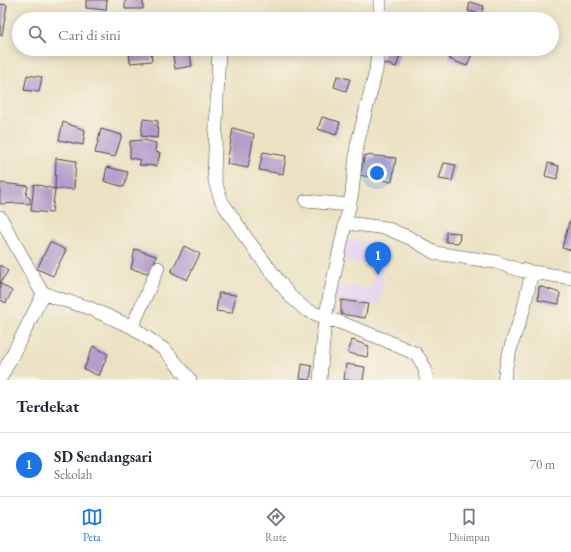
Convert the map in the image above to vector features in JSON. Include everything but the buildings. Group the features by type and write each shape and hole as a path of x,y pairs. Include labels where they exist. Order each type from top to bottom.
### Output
{"street":[{"path":"380,0 380,12"},
{"path":"219,56 214,175 222,202 247,239 290,296 305,309 385,340 416,354 421,360 425,369 426,380"},
{"path":"320,380 325,318 350,205 357,145 376,71 377,56"},
{"path":"306,201 350,205"},
{"path":"0,217 44,294 87,306 132,327 165,350 190,380"},
{"path":"346,223 386,228 410,238 435,253 496,262 519,270 571,278"},
{"path":"132,327 158,268"},
{"path":"504,380 507,361 523,311 532,272"},
{"path":"0,379 44,294"}],"shaded area":[{"path":"344,238 387,247 379,305 333,300 335,284 371,290 374,267 341,259"}],"place":[{"name":"SD Sendangsari","path":"378,275"}]}
